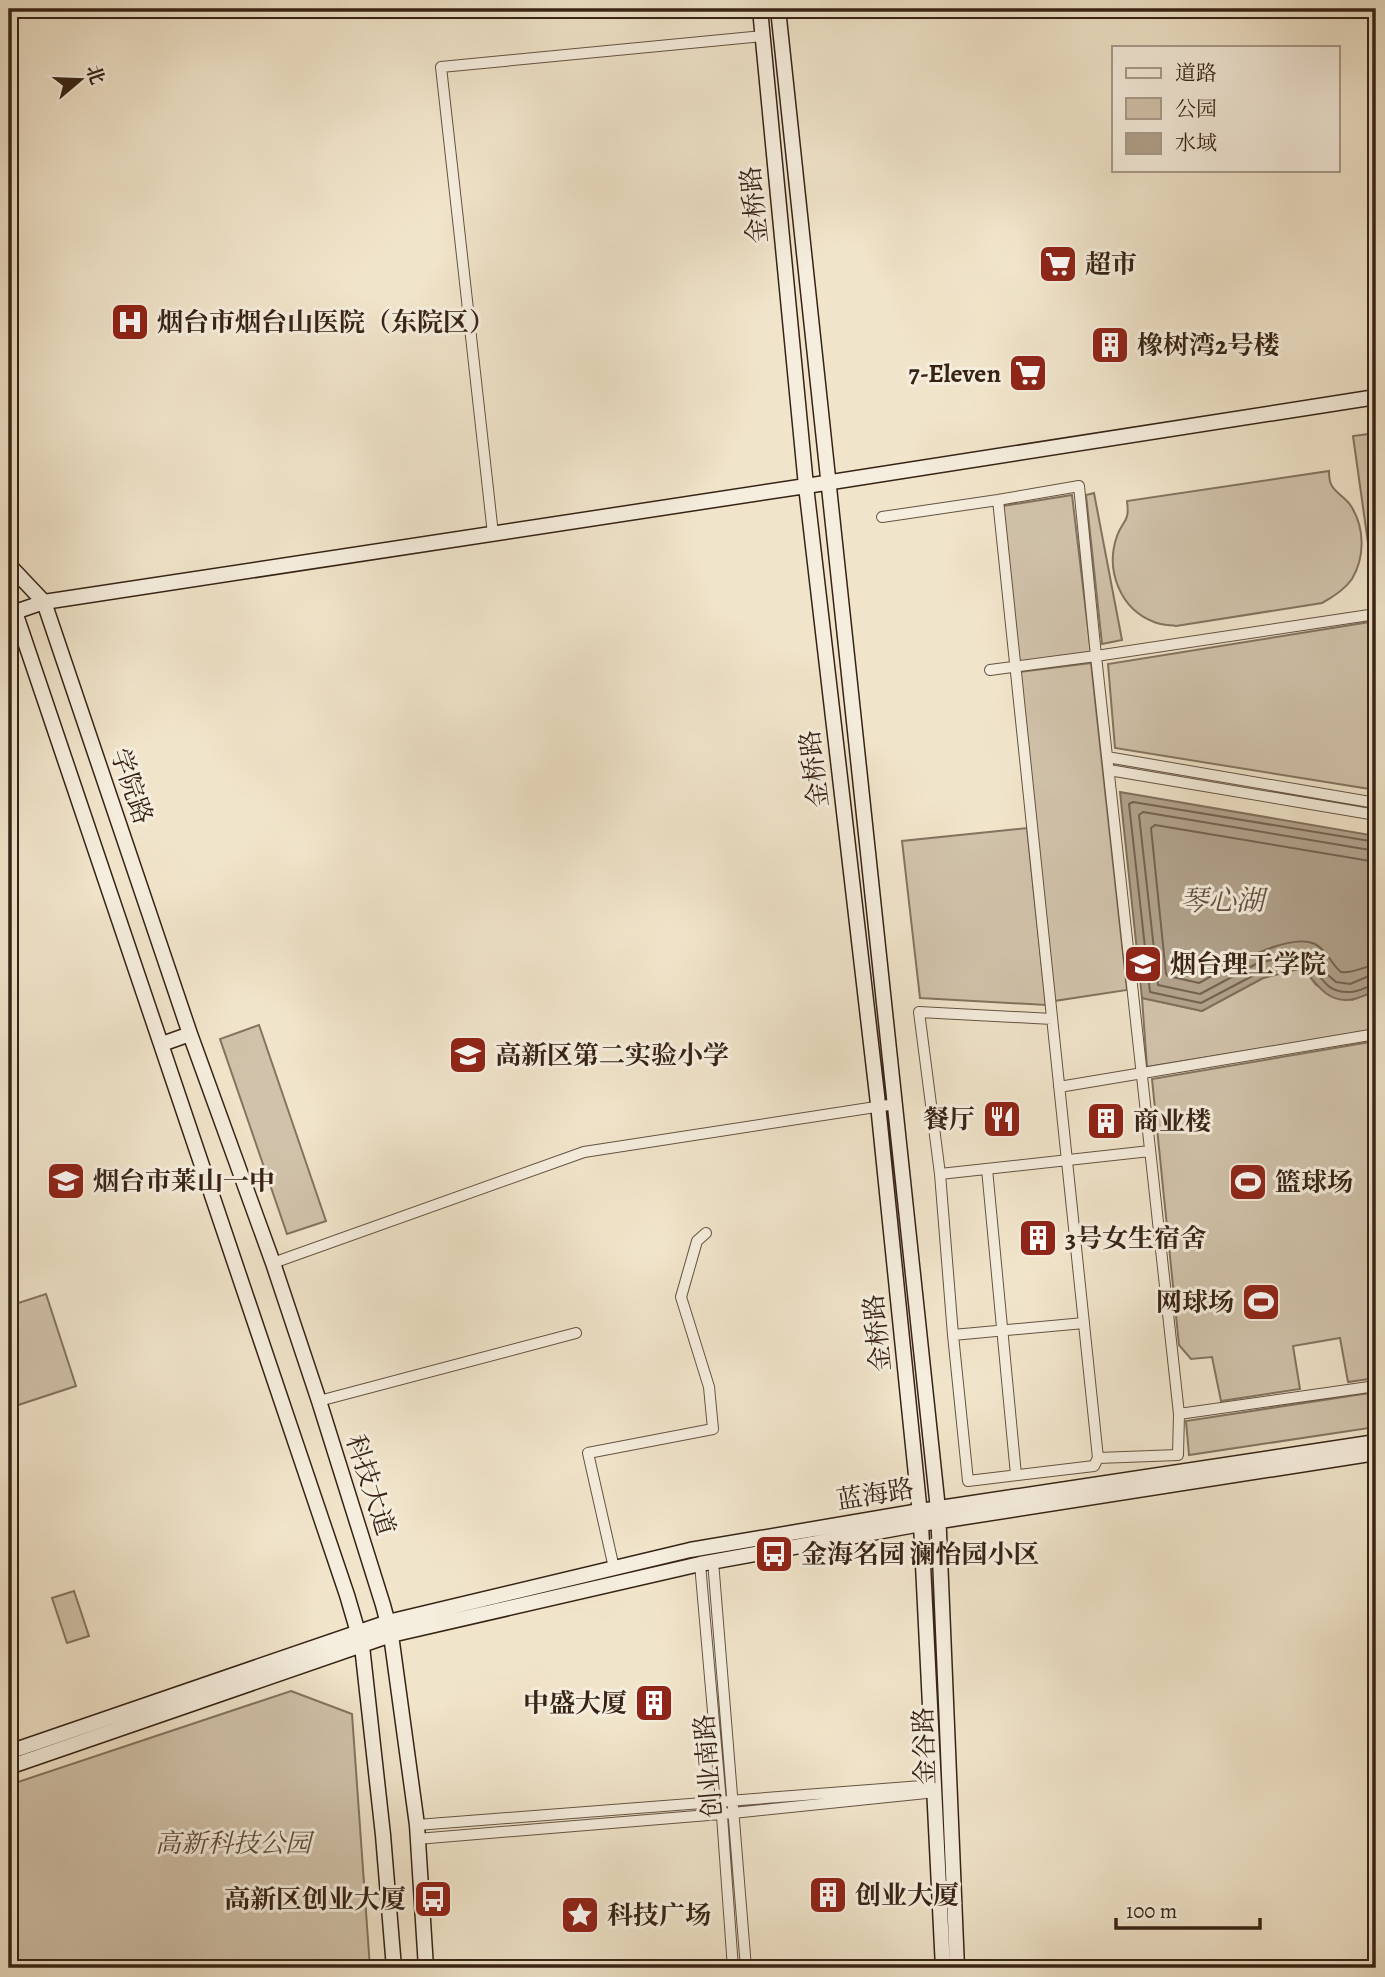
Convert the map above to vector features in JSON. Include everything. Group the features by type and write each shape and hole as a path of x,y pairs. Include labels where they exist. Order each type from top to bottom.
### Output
{"street":[{"name":"金桥路","path":"760,9 806,486 878,1106 921,1518"},
{"name":"金桥路","path":"778,9 939,1515"},
{"path":"494,534 441,67 763,36"},
{"path":"12,608 1376,397"},
{"path":"882,517 1079,486 1179,1414 1178,1455 1098,1458"},
{"path":"998,500 1098,1458 1094,1466 968,1481 940,1174 919,1012 1052,1019"},
{"name":"学院路","path":"9,565 44,602 190,1034"},
{"name":"学院路","path":"12,608 162,1044"},
{"path":"989,670 1376,614"},
{"path":"1107,757 1376,803"},
{"path":"1109,770 1376,815"},
{"path":"190,1034 162,1044 360,1639 383,1835 394,1968"},
{"name":"科技大道","path":"190,1034 273,1263 319,1401 389,1629 417,1832 426,1968"},
{"path":"1059,1087 1376,1034"},
{"path":"273,1263 584,1152 895,1104"},
{"path":"940,1174 1150,1151"},
{"path":"987,1169 1016,1475"},
{"path":"614,1568 588,1453 713,1429 709,1387 681,1297 696,1241 706,1233"},
{"path":"953,1335 1084,1322"},
{"path":"319,1401 576,1333"},
{"path":"1179,1414 1376,1385"},
{"name":"蓝海路","path":"389,1629 690,1550 921,1518 1376,1442"},
{"name":"蓝海路","path":"939,1515 1376,1452"},
{"name":"金谷路","path":"939,1515 957,1968"},
{"name":"蓝海路","path":"389,1629 921,1518"},
{"name":"金谷路","path":"921,1518 943,1968"},
{"name":"创业南路","path":"707,1562 726,1802 721,1814 733,1968"},
{"path":"9,1766 389,1629"},
{"path":"9,1752 360,1639"},
{"path":"417,1832 726,1802 935,1789"},
{"path":"417,1832 721,1814 935,1789"},
{"name":"创业南路","path":"726,1802 733,1813 746,1968"}],"green space":[{"path":"1376,433 1376,600 1353,436"},
{"path":"1329,471 1332,486 1349,503 1356,515 1362,542 1352,579 1322,603 1176,626 1157,623 1142,616 1124,598 1114,575 1113,562 1117,536 1127,517 1127,501"},
{"path":"1094,493 1122,640 1102,644 1086,495"},
{"path":"1072,495 1091,654 1017,663 1003,506"},
{"path":"1376,621 1376,790 1115,748 1108,664"},
{"path":"1091,663 1127,990 1054,1001 1019,672"},
{"path":"1027,828 1046,1005 920,998 902,841"},
{"path":"1303,967 1316,985 1352,1000 1376,991 1376,1030 1147,1067 1142,998 1202,1011 1263,978"},
{"path":"259,1025 326,1221 287,1234 220,1039"},
{"path":"1376,1041 1376,1378 1348,1382 1340,1338 1293,1346 1300,1389 1221,1401 1212,1357 1191,1359 1179,1345 1152,1079"},
{"path":"46,1294 76,1386 9,1408 9,1306"},
{"path":"1376,1392 1376,1427 1189,1455 1186,1421"},
{"path":"74,1591 89,1636 67,1643 52,1598"},
{"name":"高新科技公园","path":"291,1691 352,1714 370,1968 9,1968 9,1785"}],"water":[{"name":"琴心湖","path":"1120,792 1376,836 1376,991 1354,999 1337,999 1324,992 1303,968 1263,978 1202,1011 1142,998"}],"place":[{"name":"超市","path":"1058,264"},
{"name":"烟台市烟台山医院（东院区）","path":"130,322"},
{"name":"橡树湾2号楼","path":"1110,345"},
{"name":"7-Eleven","path":"1028,373"},
{"name":"烟台理工学院","path":"1143,964"},
{"name":"高新区第二实验小学","path":"468,1055"},
{"name":"餐厅","path":"1002,1119"},
{"name":"商业楼","path":"1106,1121"},
{"name":"烟台市莱山一中","path":"66,1181"},
{"name":"篮球场","path":"1248,1182"},
{"name":"3号女生宿舍","path":"1038,1238"},
{"name":"网球场","path":"1261,1302"},
{"name":"金海名园 澜怡园小区","path":"774,1554"},
{"name":"中盛大厦","path":"654,1703"},
{"name":"创业大厦","path":"828,1895"},
{"name":"高新区创业大厦","path":"433,1899"},
{"name":"科技广场","path":"580,1915"}]}
